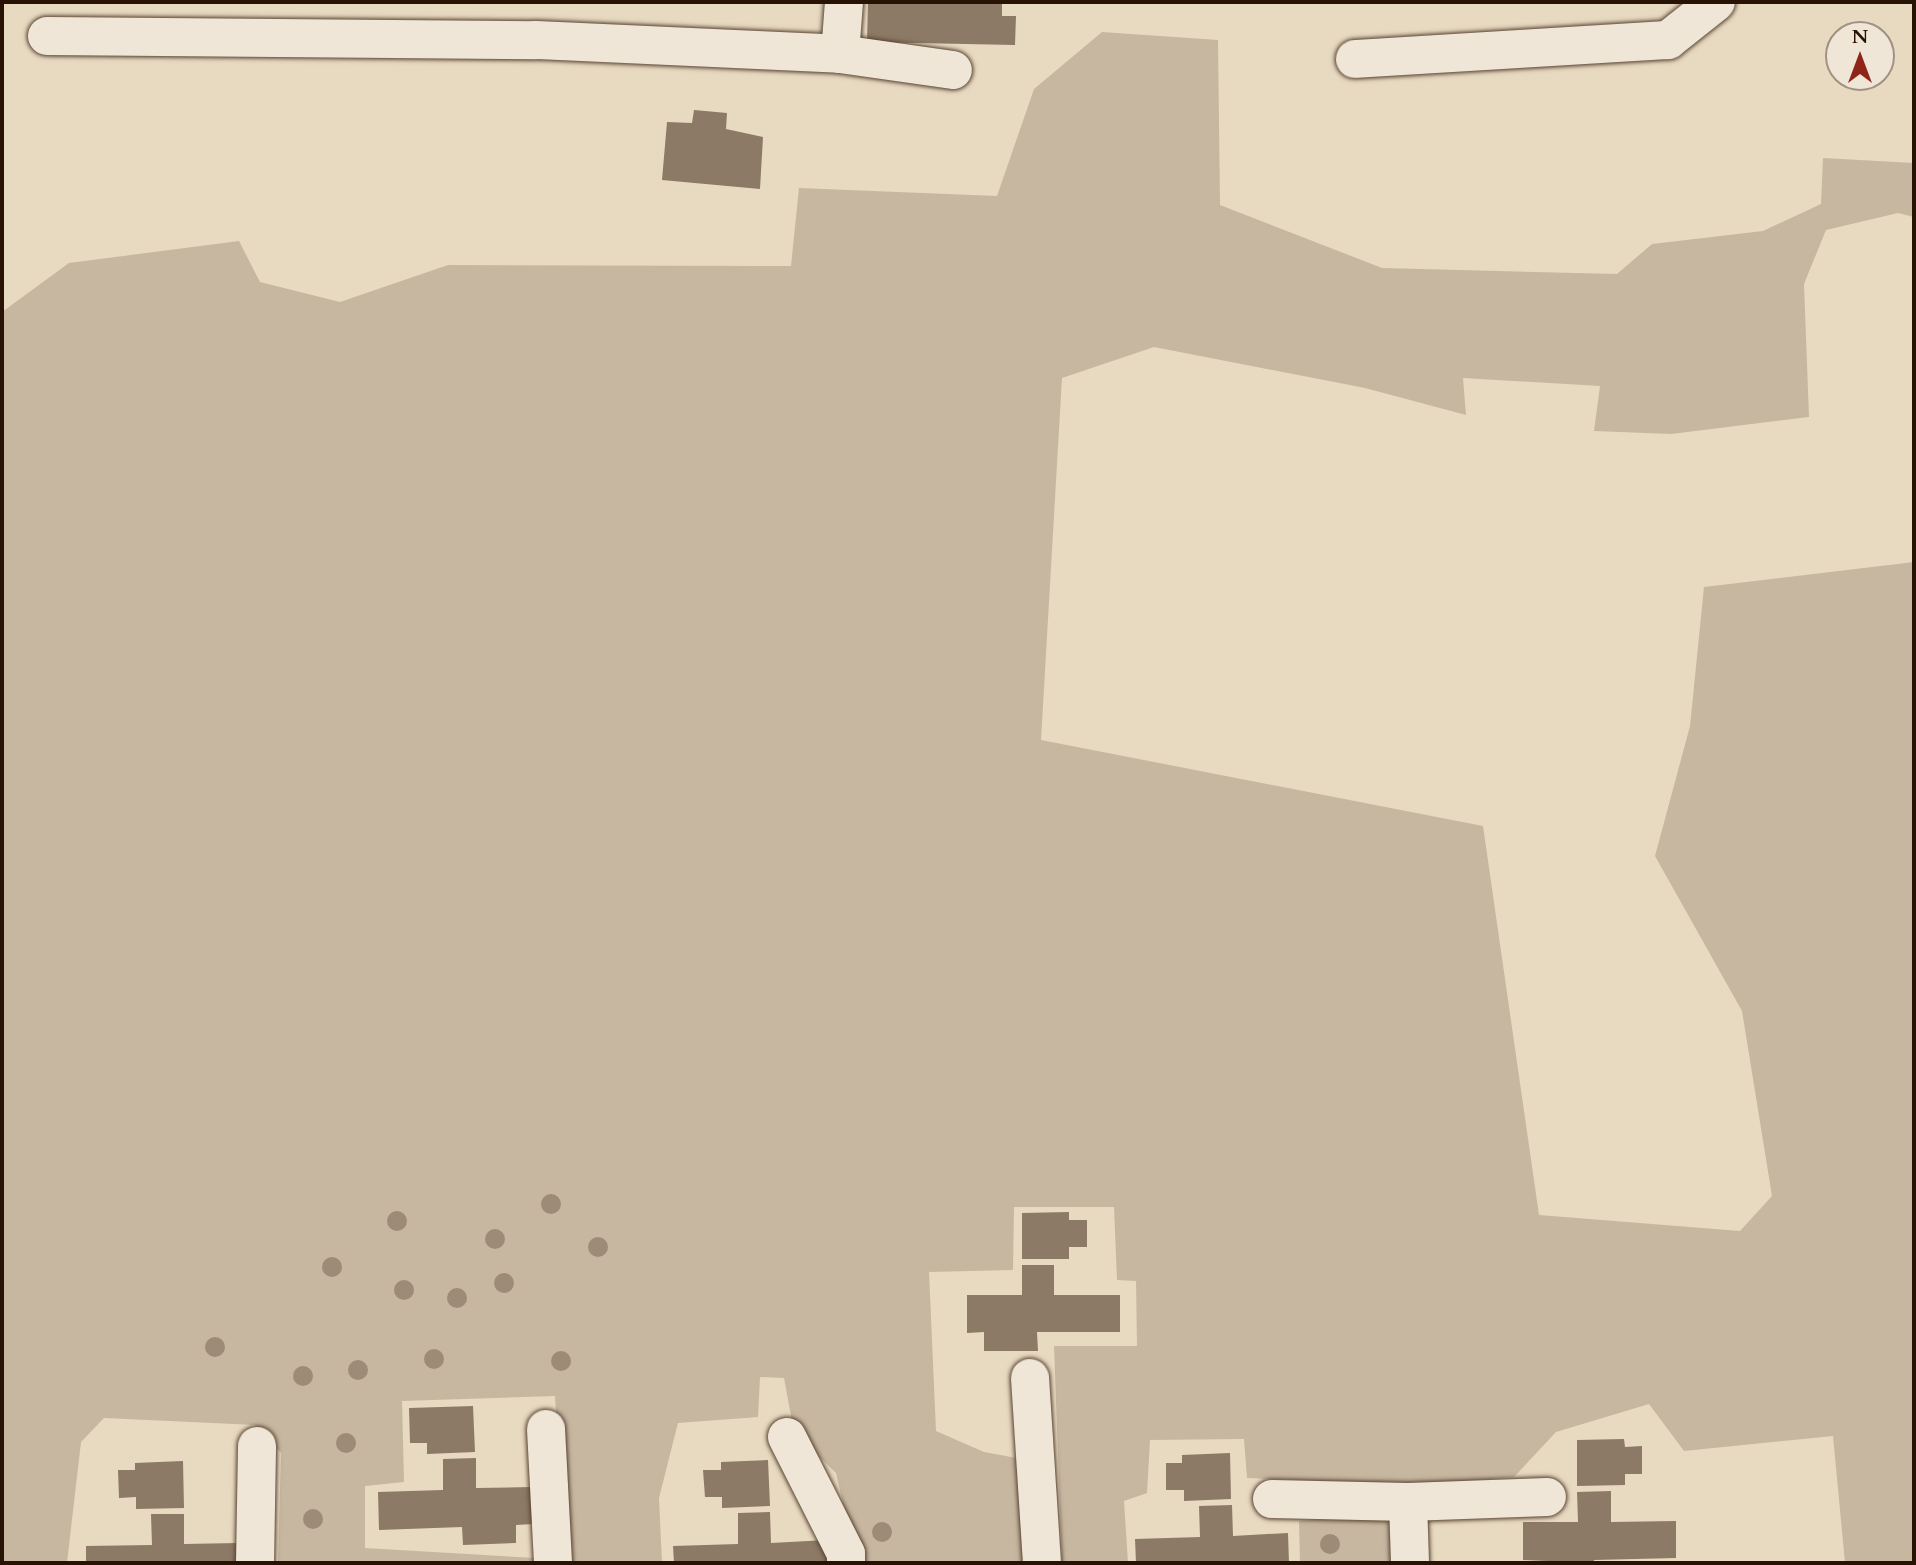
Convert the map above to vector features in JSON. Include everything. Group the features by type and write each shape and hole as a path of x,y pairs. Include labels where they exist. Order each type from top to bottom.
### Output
{"street":[{"path":"840,54 844,2"},
{"path":"1355,60 1668,40 1716,2"},
{"path":"47,36 536,40 840,54 953,70"},
{"path":"1030,1378 1042,1563"},
{"path":"546,1429 553,1563"},
{"path":"787,1437 846,1553 846,1563"},
{"path":"255,1563 257,1447"},
{"path":"1272,1499 1408,1502 1547,1497"},
{"path":"1408,1502 1410,1563"}],"shaded area":[{"path":"1102,32 1218,40 1220,205 1382,268 1617,274 1652,244 1763,231 1821,204 1823,158 1914,163 1914,217 1898,213 1826,230 1804,284 1809,417 1671,434 1594,431 1600,386 1463,378 1466,415 1365,388 1154,347 1062,378 1041,740 1483,826 1539,1215 1740,1231 1772,1196 1742,1011 1655,856 1690,726 1704,587 1914,562 1914,1563 1845,1563 1833,1436 1684,1451 1649,1404 1556,1432 1514,1477 1419,1485 1247,1478 1244,1439 1150,1440 1147,1493 1124,1501 1128,1563 1062,1563 1054,1346 1137,1346 1136,1281 1117,1280 1114,1207 1014,1207 1013,1270 929,1272 936,1431 984,1452 1022,1459 1026,1563 857,1563 836,1473 794,1432 784,1378 760,1377 758,1417 678,1423 659,1498 662,1563 565,1563 555,1396 402,1401 404,1482 365,1486 365,1548 535,1558 535,1563 278,1563 281,1453 255,1425 104,1418 81,1442 67,1563 2,1563 2,312 69,263 239,241 260,282 340,302 448,265 791,266 799,188 997,196 1034,89"},
{"path":"1376,1514 1389,1523 1391,1563 1300,1563 1299,1521"}],"building":[{"path":"1002,2 1002,16 1016,16 1015,45 867,42 868,3"},
{"path":"694,110 727,113 726,129 763,137 760,189 662,180 667,122 692,123"},
{"path":"1069,1212 1069,1220 1087,1220 1087,1247 1069,1247 1069,1259 1022,1259 1022,1213"},
{"path":"1022,1265 1054,1265 1054,1295 1120,1295 1120,1332 1037,1332 1038,1351 984,1351 984,1332 967,1333 967,1295 1022,1295"},
{"path":"473,1406 475,1452 427,1454 427,1443 410,1443 409,1408"},
{"path":"1624,1439 1625,1447 1642,1446 1642,1474 1625,1474 1625,1485 1577,1486 1577,1440"},
{"path":"1230,1453 1231,1499 1184,1501 1184,1490 1166,1490 1166,1463 1182,1463 1182,1455"},
{"path":"476,1458 476,1488 532,1487 533,1524 516,1525 516,1543 463,1545 462,1527 379,1530 378,1492 443,1490 443,1459"},
{"path":"768,1460 770,1506 722,1508 722,1497 705,1497 703,1470 721,1470 721,1462"},
{"path":"183,1461 184,1508 136,1509 136,1497 119,1498 118,1470 135,1470 135,1463"},
{"path":"1611,1491 1611,1522 1676,1521 1676,1558 1594,1560 1594,1563 1523,1560 1523,1522 1578,1522 1577,1492"},
{"path":"1232,1505 1233,1536 1288,1533 1289,1563 1136,1563 1135,1539 1200,1537 1199,1506"},
{"path":"770,1512 771,1543 827,1540 827,1563 674,1563 673,1546 738,1544 738,1513"},
{"path":"151,1514 184,1514 184,1544 239,1543 240,1563 86,1563 86,1546 152,1545"}]}
